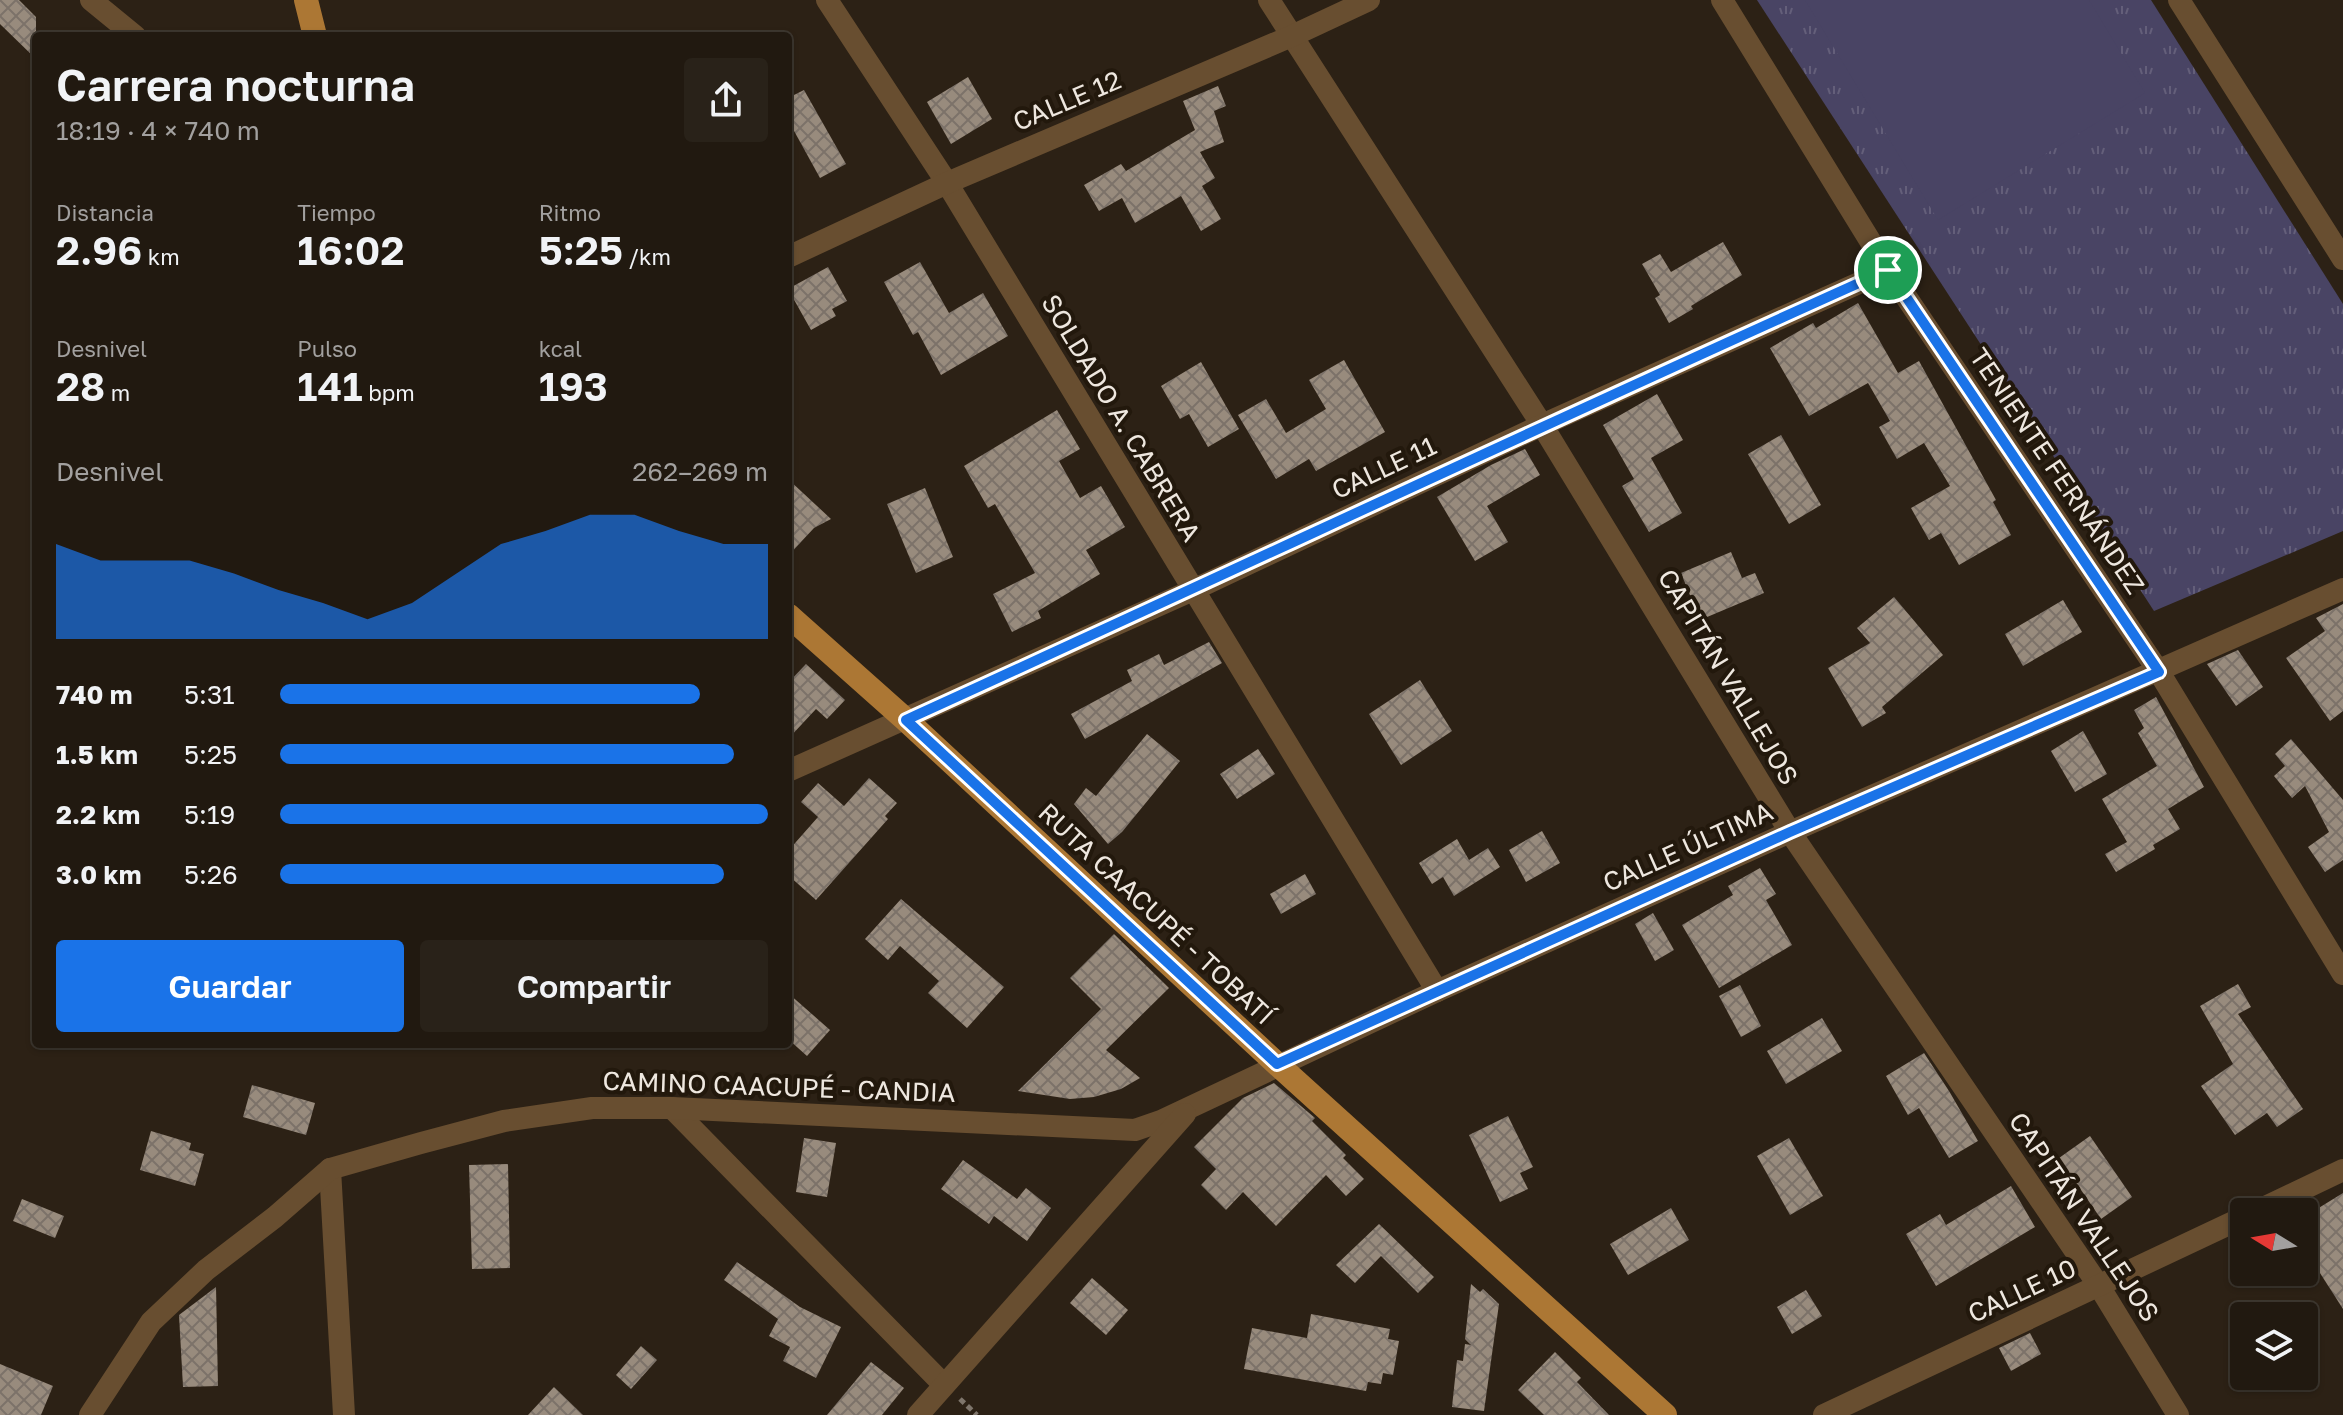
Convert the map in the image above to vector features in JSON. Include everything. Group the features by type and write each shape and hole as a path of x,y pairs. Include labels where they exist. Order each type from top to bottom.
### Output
{"main road":[{"path":"306,0 314,32"},
{"name":"RUTA CAACUPÉ - TOBATÍ","path":"792,619 1665,1415"}],"street":[{"path":"91,0 130,32"},
{"name":"SOLDADO A. CABRERA","path":"827,0 947,183 1437,991"},
{"name":"CAPITÁN VALLEJOS","path":"1269,0 1542,425 1790,832 2099,1286 2178,1415"},
{"name":"CALLE 12","path":"792,255 947,183 1369,0"},
{"name":"TENIENTE FERNÁNDEZ","path":"1722,0 1888,270 2159,672 2343,974"},
{"path":"2179,0 2343,259"},
{"name":"CALLE 11","path":"792,769 1193,590 1542,425 1888,270"},
{"name":"CALLE ÚLTIMA","path":"1277,1064 1790,832 2343,589"},
{"name":"CAMINO CAACUPÉ - CANDIA","path":"90,1415 151,1322 206,1270 275,1217 330,1169 504,1121 592,1108 672,1108 1135,1130 1161,1121 1277,1064"},
{"path":"918,1415 1195,1103"},
{"path":"672,1108 944,1385"},
{"path":"330,1169 344,1415"},
{"path":"2284,1198 2343,1170"},
{"name":"CALLE 10","path":"1824,1415 2230,1224"}],"green space":[{"path":"1757,0 2151,0 2343,304 2343,531 2154,611"},
{"path":"1805,0 2089,0 2145,93 1938,220"}],"building":[{"path":"0,0 19,0 36,17 36,32 32,32 32,55 0,24"},
{"path":"968,77 992,119 951,144 927,102"},
{"path":"1218,86 1226,106 1214,111 1224,142 1200,152 1215,178 1202,186 1221,219 1201,231 1181,196 1135,223 1122,198 1099,211 1084,185 1121,164 1126,171 1195,130 1183,101"},
{"path":"804,90 846,164 820,178 792,127 792,96"},
{"path":"1723,242 1742,275 1669,323 1655,298 1660,295 1642,264 1660,254 1671,272"},
{"path":"920,262 949,313 983,293 1008,336 941,375 918,332 913,335 884,282"},
{"path":"828,267 847,301 832,309 836,316 811,330 792,296 792,287"},
{"path":"1858,303 1898,373 1919,361 1996,500 1993,502 2011,535 1959,565 1941,533 1929,540 1911,508 1950,486 1924,443 1897,459 1879,427 1890,421 1868,383 1809,416 1770,348 1813,323 1816,328"},
{"path":"1344,360 1385,432 1316,471 1309,459 1276,479 1238,415 1266,399 1286,433 1326,409 1309,380"},
{"path":"1201,362 1239,429 1208,447 1189,414 1180,419 1161,386"},
{"path":"1657,394 1683,440 1651,458 1682,513 1649,532 1622,486 1634,479 1603,425"},
{"path":"1057,410 1080,449 1059,461 1080,498 1101,486 1125,527 1086,550 1100,574 1038,611 1041,618 1012,632 993,594 1035,573 995,504 988,508 964,466"},
{"path":"1781,435 1821,505 1789,524 1748,454"},
{"path":"1525,449 1540,475 1487,506 1508,542 1475,561 1437,497"},
{"path":"792,483 831,519 814,528 792,552"},
{"path":"925,488 953,557 916,573 887,504"},
{"path":"1731,552 1742,578 1755,573 1764,593 1700,620 1681,573"},
{"path":"1894,597 1943,655 1882,707 1886,713 1862,727 1828,668 1870,643 1857,628"},
{"path":"2063,600 2082,632 2023,666 2005,634"},
{"path":"2343,604 2343,711 2330,721 2286,658 2325,631 2316,618"},
{"path":"1209,642 1222,663 1085,739 1071,714 1132,681 1127,670 1159,654 1164,665"},
{"path":"2238,650 2263,687 2236,706 2207,664"},
{"path":"806,664 845,700 827,719 816,709 792,735 792,679"},
{"path":"1420,680 1452,731 1401,765 1369,714"},
{"path":"2156,697 2204,787 2168,809 2180,829 2153,845 2155,849 2116,872 2105,854 2127,842 2102,799 2157,766 2138,733 2144,728 2134,710"},
{"path":"2083,731 2107,774 2075,792 2051,751"},
{"path":"1147,734 1180,761 1122,832 1108,844 1074,804 1086,788 1096,796"},
{"path":"2291,739 2343,800 2343,860 2325,872 2308,847 2329,832 2305,786 2292,798 2274,776 2285,766 2275,754"},
{"path":"1258,749 1275,774 1237,799 1220,774"},
{"path":"869,778 897,803 885,816 888,819 816,900 792,879 792,846 818,817 801,802 818,783 844,806"},
{"path":"1542,831 1560,863 1526,882 1509,850"},
{"path":"1457,839 1469,860 1488,848 1500,867 1454,896 1443,877 1432,884 1419,863"},
{"path":"1760,868 1776,894 1766,900 1792,945 1719,988 1682,925 1733,895 1728,886"},
{"path":"1305,874 1316,894 1281,914 1270,894"},
{"path":"901,899 1004,987 967,1028 928,993 939,981 900,946 888,960 865,939"},
{"path":"1653,913 1674,950 1655,961 1635,924"},
{"path":"1114,934 1169,988 1106,1050 1140,1078 1121,1089 1094,1097 1070,1099 1018,1091 1101,1009 1070,978"},
{"path":"2238,984 2251,1007 2238,1014 2303,1109 2277,1127 2267,1113 2235,1135 2201,1086 2233,1064 2200,1006"},
{"path":"1740,985 1761,1026 1741,1037 1719,996"},
{"path":"792,997 830,1030 807,1056 792,1043"},
{"path":"1822,1018 1842,1051 1786,1084 1767,1051"},
{"path":"1924,1053 1978,1141 1949,1158 1919,1108 1908,1115 1886,1076"},
{"path":"1274,1083 1315,1118 1312,1121 1346,1155 1343,1158 1364,1179 1346,1196 1326,1175 1276,1226 1243,1192 1226,1210 1201,1185 1216,1169 1194,1147 1243,1098"},
{"path":"252,1085 315,1103 306,1135 243,1117"},
{"path":"1508,1116 1533,1167 1520,1173 1528,1189 1500,1202 1469,1135"},
{"path":"151,1131 191,1143 189,1150 204,1154 195,1186 140,1170"},
{"path":"2090,1136 2132,1197 2101,1219 2059,1158"},
{"path":"804,1138 836,1143 827,1197 796,1192"},
{"path":"1789,1138 1823,1196 1790,1215 1757,1156"},
{"path":"963,1160 1017,1199 1026,1188 1051,1208 1027,1241 994,1216 989,1224 941,1189"},
{"path":"508,1164 510,1268 472,1269 469,1165"},
{"path":"2011,1186 2035,1227 1936,1286 1906,1234 1940,1214 1946,1225"},
{"path":"2343,1193 2343,1309 2318,1270 2318,1208"},
{"path":"22,1199 64,1216 55,1238 13,1221"},
{"path":"1671,1208 1689,1240 1628,1275 1610,1244"},
{"path":"1379,1224 1434,1277 1418,1293 1381,1256 1355,1283 1336,1265"},
{"path":"737,1262 800,1307 841,1327 816,1378 783,1361 790,1347 769,1336 778,1319 724,1280"},
{"path":"1092,1278 1128,1310 1106,1335 1070,1303"},
{"path":"1471,1284 1480,1292 1483,1289 1499,1304 1484,1411 1452,1407 1457,1360 1463,1361 1465,1344 1471,1345 1465,1339"},
{"path":"216,1287 218,1386 183,1387 179,1315"},
{"path":"1806,1290 1822,1316 1792,1334 1777,1307"},
{"path":"1311,1314 1390,1329 1388,1339 1399,1341 1393,1375 1383,1373 1381,1384 1368,1382 1366,1391 1244,1369 1252,1328 1307,1338"},
{"path":"2030,1333 2041,1354 2011,1371 1999,1348"},
{"path":"641,1346 657,1360 631,1389 616,1375"},
{"path":"1555,1352 1581,1378 1577,1382 1609,1415 1544,1415 1518,1390"},
{"path":"871,1362 904,1388 882,1415 827,1415"},
{"path":"0,1364 53,1386 41,1415 0,1415"},
{"path":"554,1387 583,1415 528,1415"}],"route":[{"path":"1888,270 2159,672 1790,832 1277,1064 906,720 1193,590 1542,425 1888,270"}]}
